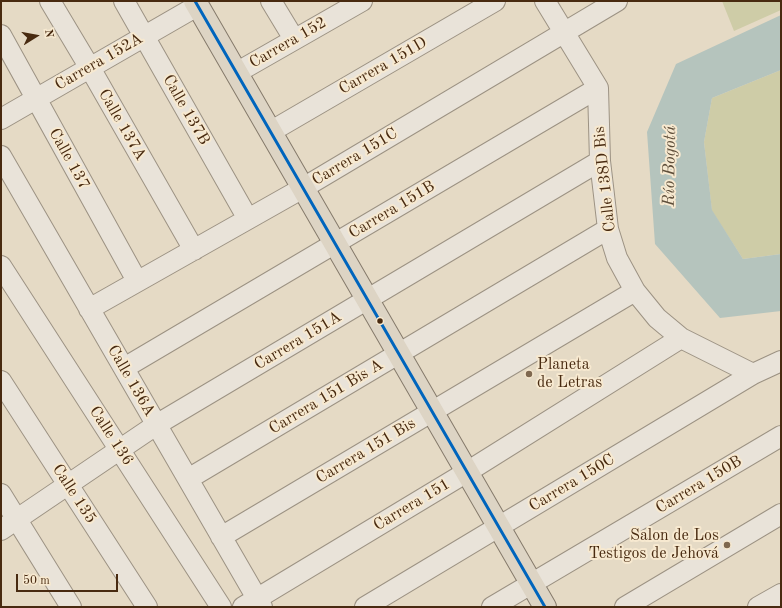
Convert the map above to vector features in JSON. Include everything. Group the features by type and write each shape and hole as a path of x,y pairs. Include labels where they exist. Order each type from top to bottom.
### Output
{"main road":[{"path":"196,3 545,607"}],"street":[{"name":"Calle 137A","path":"50,1 194,250"},
{"name":"Calle 137B","path":"124,1 248,219"},
{"path":"271,1 294,39"},
{"name":"Calle 138D Bis","path":"545,1 598,88 600,161 608,229 617,258 635,290 657,318 681,338 753,374"},
{"name":"Carrera 151C","path":"89,309 303,188 617,1"},
{"name":"Carrera 151D","path":"270,132 492,2"},
{"name":"Carrera 152A","path":"1,119 145,36 196,3"},
{"name":"Carrera 152","path":"236,73 352,3"},
{"name":"Calle 137","path":"1,36 137,281"},
{"name":"Carrera 151B","path":"124,368 598,88"},
{"name":"Calle 136A","path":"1,156 221,537 254,604"},
{"name":"Carrera 151A","path":"9,524 156,425 600,161"},
{"name":"Carrera 151 Bis A","path":"188,479 608,229"},
{"name":"Calle 136","path":"2,267 120,449 213,604"},
{"name":"Carrera 151 Bis","path":"221,537 635,290"},
{"name":"Carrera 151","path":"254,604 681,338"},
{"name":"Carrera 150C","path":"365,607 753,374 781,361"},
{"name":"Calle 135","path":"1,381 147,607"},
{"name":"Carrera 150B","path":"492,607 781,436"},
{"path":"1,494 9,524 71,607"},
{"path":"625,607 781,514"},
{"path":"758,607 781,594"}],"shaded area":[{"path":"722,1 781,1 781,10 734,31"},
{"path":"781,70 781,254 743,259 712,211 704,142 712,98"}],"water":[{"name":"Río Bogotá","path":"781,15 781,70 712,98 704,142 712,210 743,259 781,254 781,311 720,318 655,244 647,132 676,64"}],"transit line":[{"path":"195,1 545,607"}],"place":[{"name":"Planeta de Letras","path":"529,374"},
{"name":"Salon de Los Testigos de Jehová","path":"727,545"}]}
